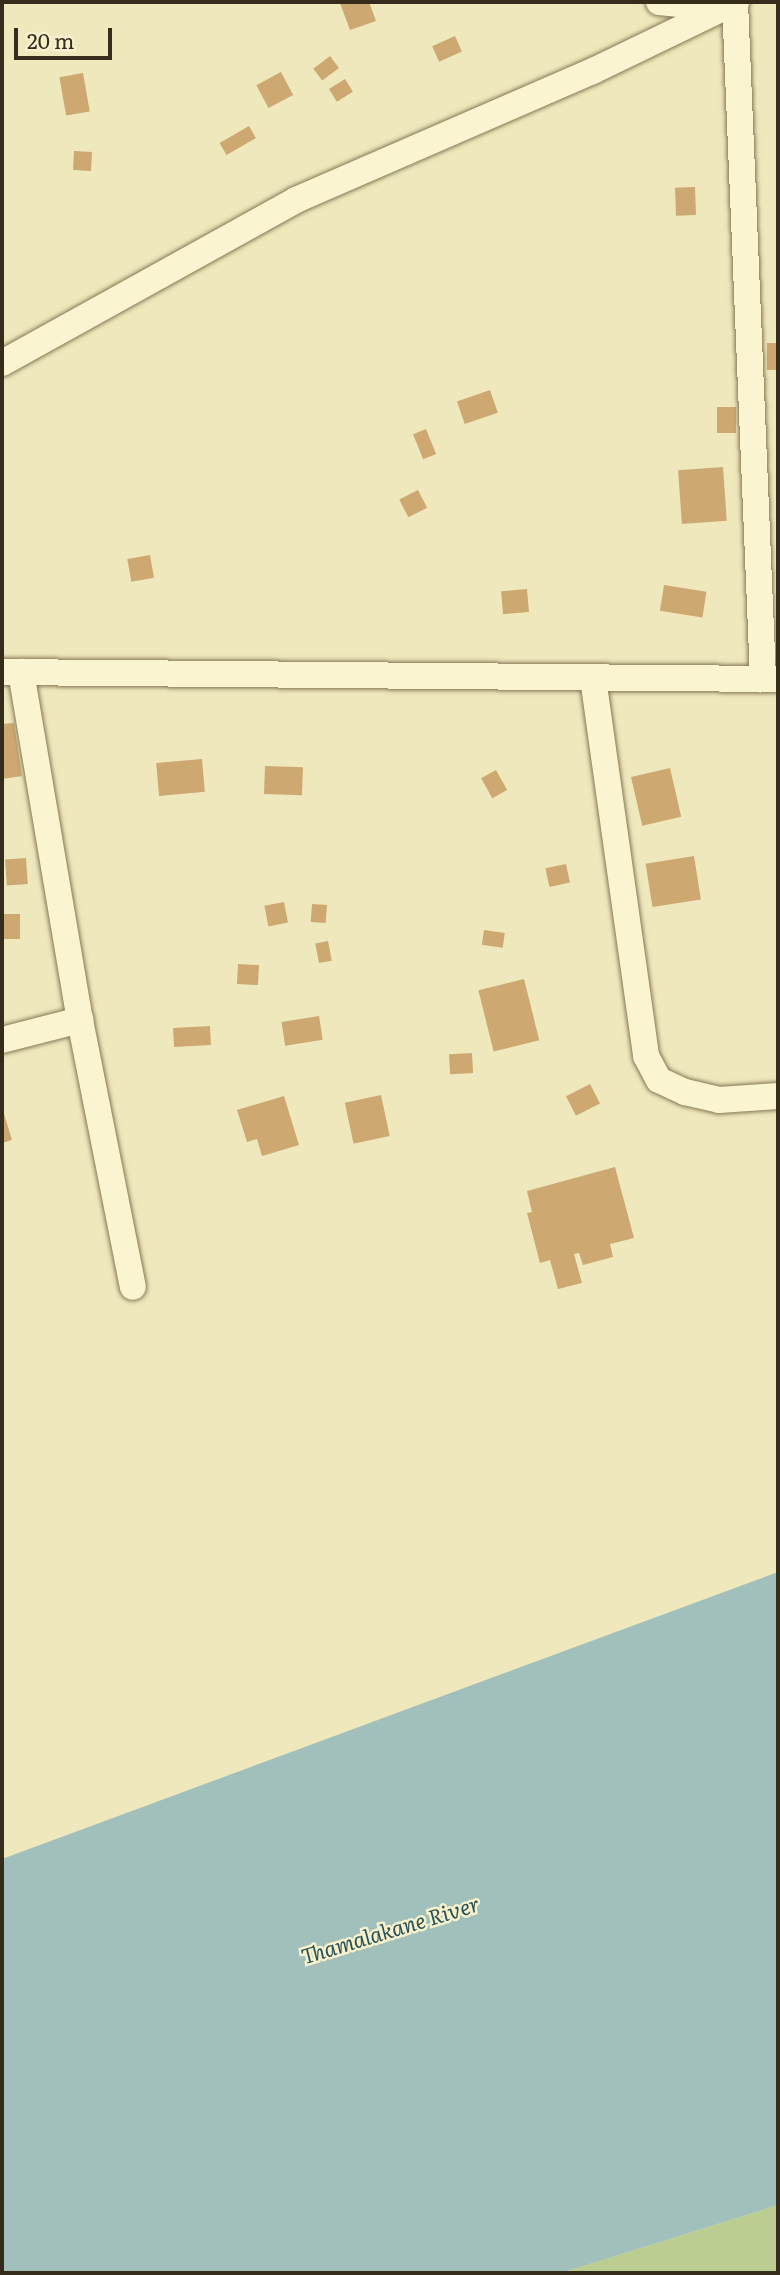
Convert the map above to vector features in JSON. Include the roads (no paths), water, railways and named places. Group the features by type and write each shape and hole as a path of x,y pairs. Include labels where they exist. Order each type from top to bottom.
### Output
{"street":[{"path":"659,2 730,4"},
{"path":"2,363 296,200 593,71 730,4"},
{"path":"133,1287 11,672 771,679 730,4"},
{"path":"593,678 646,1056 659,1080 685,1092 719,1100 778,1096"},
{"path":"2,1040 79,1020"}],"water":[{"name":"Thamalakane River","path":"778,1572 778,2205 561,2273 2,2273 2,1859"}]}
